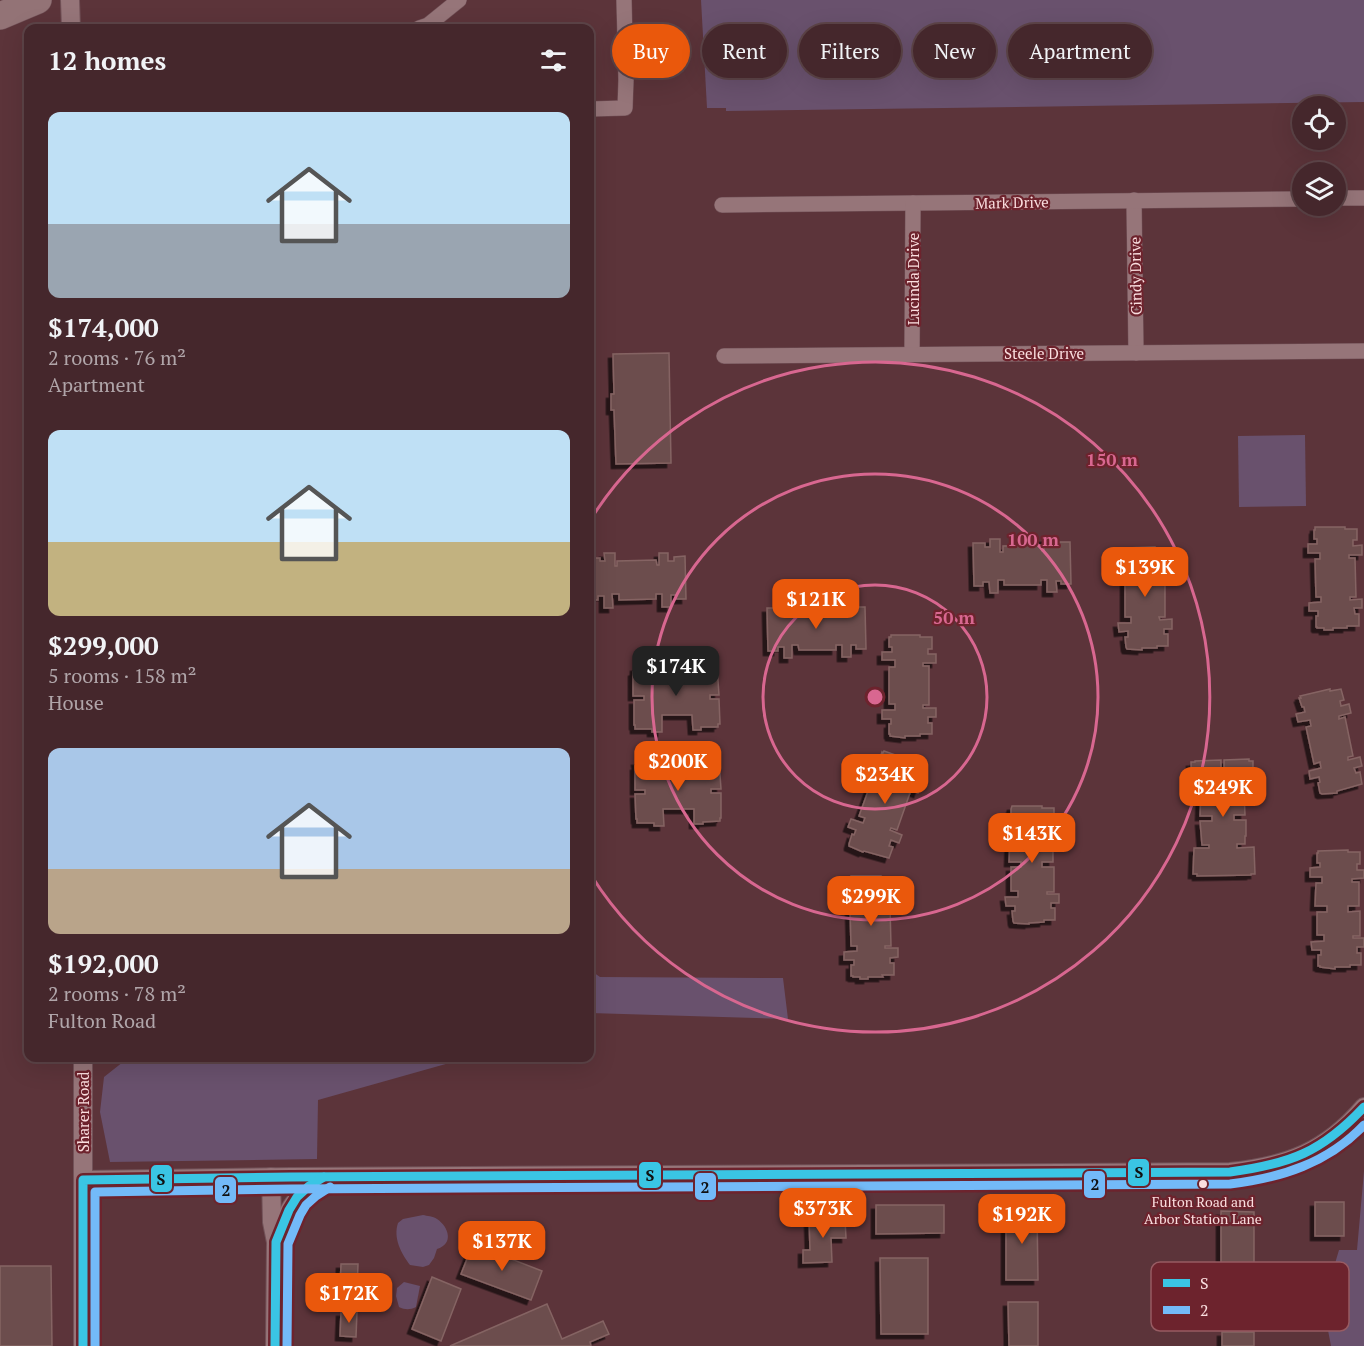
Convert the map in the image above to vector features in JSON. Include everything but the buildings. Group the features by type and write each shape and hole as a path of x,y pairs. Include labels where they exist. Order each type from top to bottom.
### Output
{"highway":[{"path":"0,16 38,0"}],"street":[{"path":"70,0 71,24"},
{"path":"429,24 459,0"},
{"path":"594,109 625,108 624,0"},
{"path":"1346,198 1364,198"},
{"name":"Mark Drive","path":"722,205 1292,199"},
{"name":"Cindy Drive","path":"1134,200 1136,353"},
{"name":"Lucinda Drive","path":"912,354 913,203"},
{"name":"Steele Drive","path":"724,356 1364,351"},
{"name":"Sharer Road","path":"83,1062 83,1346"},
{"path":"82,1180 1230,1172 1275,1165 1307,1153 1330,1140 1364,1107"},
{"path":"271,1177 272,1222 276,1242 276,1346"},
{"path":"276,1242 297,1197 324,1177"}],"shaded area":[{"path":"701,0 1364,0 1364,102 1346,102 1346,96 1292,96 1292,103 726,111 726,108 707,108 705,78 787,78 787,24 702,24"},
{"path":"1305,435 1306,506 1239,507 1238,436"},
{"path":"594,973 600,977 783,978 788,1019 594,1013"},
{"path":"123,1062 453,1062 318,1100 317,1159 110,1162 100,1112 104,1077"},
{"path":"1364,1171 1364,1346 1331,1346 1328,1331 1349,1331 1349,1262 1335,1262 1339,1250 1357,1250"},
{"path":"423,1215 441,1222 447,1231 448,1239 442,1247 437,1249 429,1265 423,1267 410,1265 401,1250 396,1234 398,1223 403,1219"},
{"path":"404,1282 420,1286 414,1308 399,1307 396,1296 397,1288"}],"transit line":[{"name":"S","path":"83,1346 83,1180 1230,1172 1270,1165 1304,1153 1334,1135 1364,1107"},
{"name":"2","path":"95,1346 95,1192 1230,1184 1285,1173 1319,1159 1350,1138 1364,1125"},
{"name":"S","path":"275,1346 276,1242 297,1197 324,1177"},
{"name":"2","path":"287,1346 288,1244 306,1205 330,1187"}],"place":[{"name":"Fulton Road and Arbor Station Lane","path":"1203,1184"}]}
